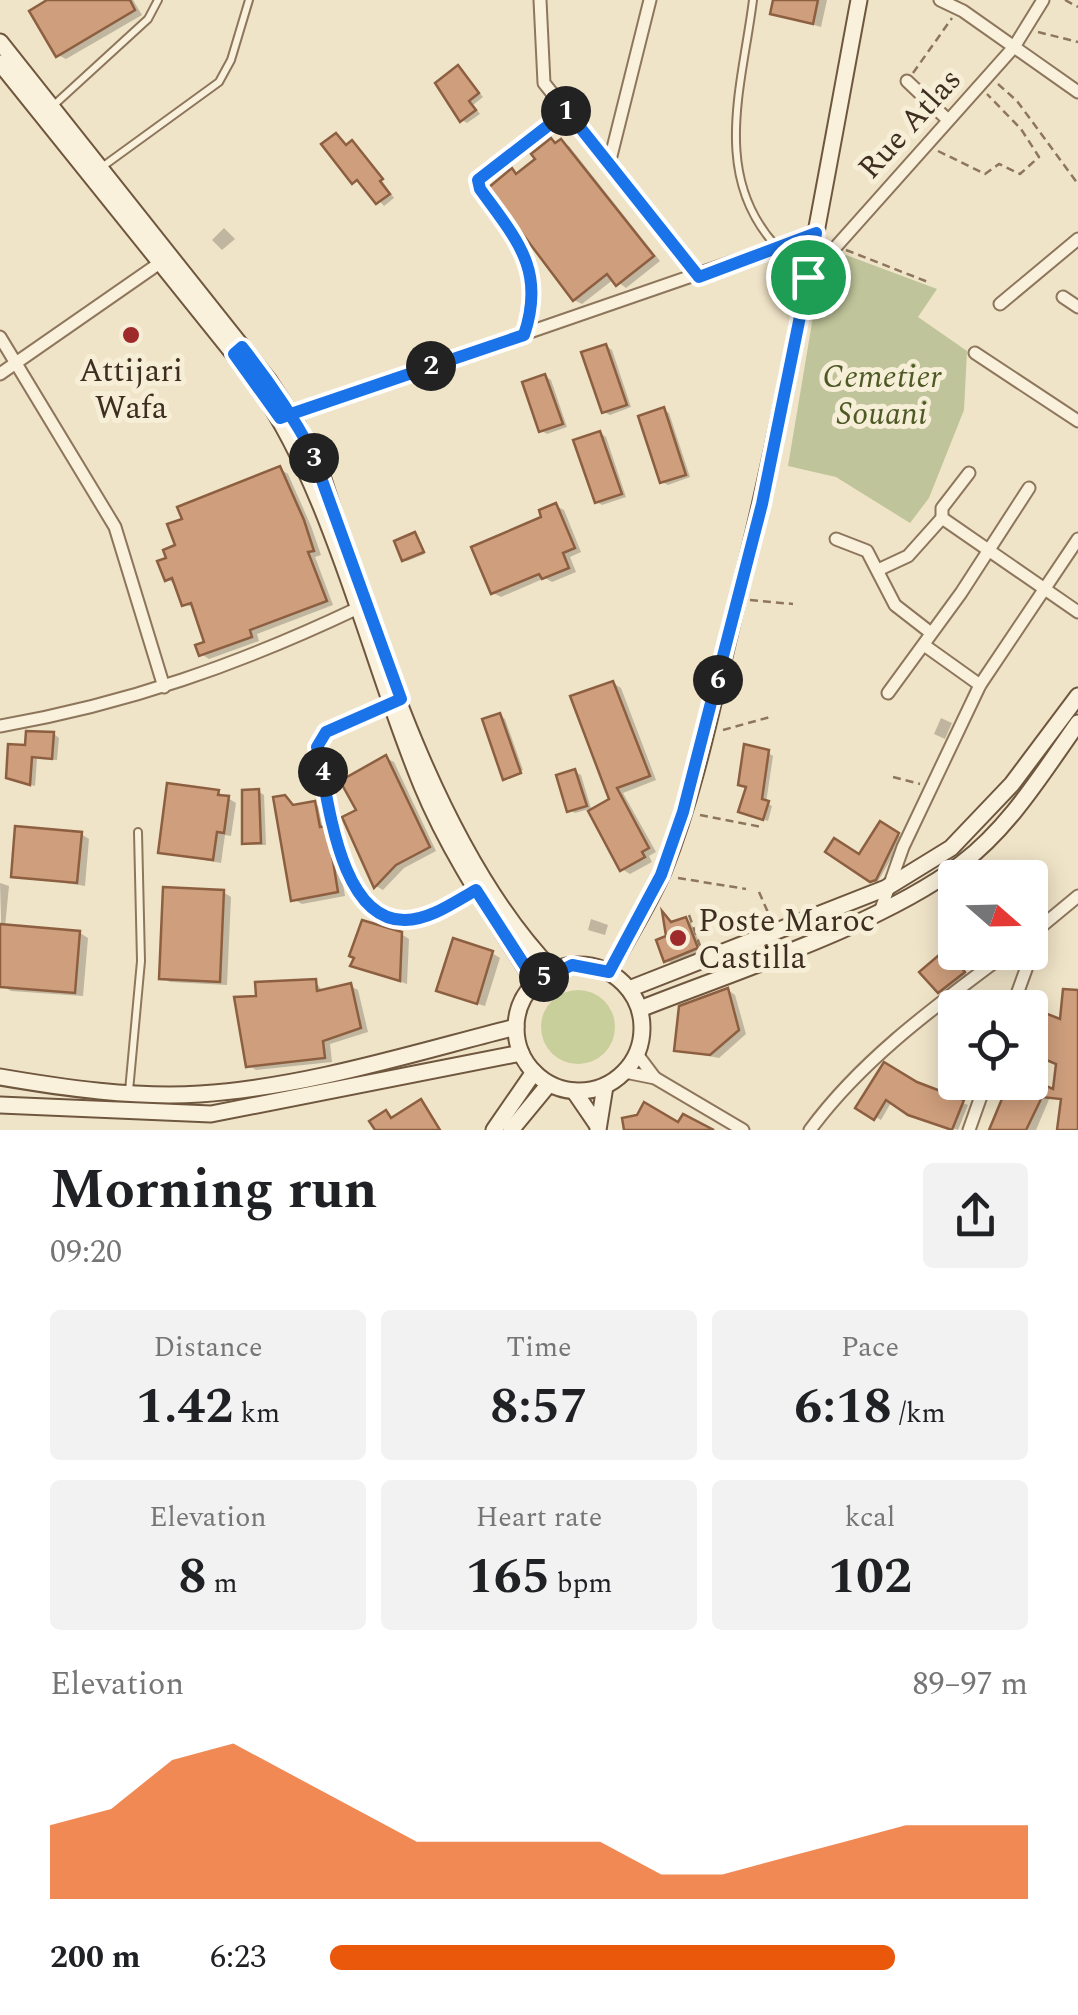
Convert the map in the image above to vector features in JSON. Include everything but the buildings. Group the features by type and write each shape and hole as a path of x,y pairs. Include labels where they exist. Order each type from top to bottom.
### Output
{"main road":[{"path":"609,972 661,875 703,736 738,599 808,277 859,0"},
{"path":"0,42 102,167 166,258"},
{"path":"0,64 166,258 238,350 322,476 368,627 433,785 464,846 504,910 553,970"},
{"path":"285,416 356,609 368,627"},
{"path":"629,988 706,962 886,888 951,848 980,821 1078,696"},
{"path":"396,701 422,788 476,890 536,983"},
{"path":"640,1010 881,909 960,864 1007,820 1078,723"},
{"path":"572,965 609,972 629,988 640,1010 642,1040 637,1054 625,1072 605,1086 574,1091 549,1084 534,1072 521,1053 516,1027 519,1010 536,983 553,970 572,965"},
{"path":"0,1077 198,1094 338,1073 516,1027"},
{"path":"0,1105 212,1114 521,1053"},
{"path":"494,1130 534,1072"},
{"path":"512,1130 549,1084"},
{"path":"598,1128 605,1086"},
{"path":"574,1091 598,1128"}],"street":[{"path":"540,0 544,83 699,277"},
{"path":"609,164 650,0"},
{"path":"940,0 959,9 1078,92"},
{"name":"Rue Atlas","path":"808,277 1014,47 1043,0"},
{"path":"907,81 948,120"},
{"path":"285,416 699,277 816,233"},
{"path":"1000,304 1078,240"},
{"path":"0,374 166,258"},
{"path":"1064,298 1078,307"},
{"path":"0,337 116,527 164,687"},
{"path":"975,353 1078,421"},
{"path":"878,570 908,556 942,518 942,508 969,473"},
{"path":"888,693 1029,488"},
{"path":"942,518 1078,612"},
{"path":"836,539 867,551 895,605 980,685"},
{"path":"881,909 886,888 930,786 980,685 1078,539"},
{"path":"0,726 86,709 253,658 356,609"},
{"path":"1048,921 1078,896"},
{"path":"810,1130 836,1097 886,1049 985,970"},
{"path":"637,1054 655,1078"},
{"path":"625,1072 655,1078 743,1130"},
{"path":"968,1130 979,1100"}],"lane":[{"path":"52,106 148,19 158,0"},
{"path":"102,167 219,82 231,60 249,0"},
{"path":"753,0 737,121 738,177 752,218 778,248"},
{"path":"524,335 534,290 529,268 520,244 480,189 478,180 567,111"},
{"path":"396,701 326,732 317,747 338,846 352,884 384,916 404,920 444,908 476,890"},
{"path":"129,1091 141,961 138,832"}],"path":[{"path":"1064,0 1078,7"},
{"path":"907,81 959,9"},
{"path":"1026,31 1078,42"},
{"path":"997,83 1017,101 1078,184"},
{"path":"944,154 984,174 999,164 1020,174 1038,156 988,96"},
{"path":"836,246 928,282"},
{"path":"738,599 793,604"},
{"path":"703,736 770,718"},
{"path":"893,776 930,786"},
{"path":"683,812 762,827"},
{"path":"661,875 746,889"},
{"path":"759,892 777,932"},
{"path":"689,916 706,962"}],"green space":[{"name":"Cemetier Souani","path":"846,255 937,289 918,317 967,351 964,410 929,498 910,523 836,477 788,466 818,287"},
{"path":"578,990 604,1001 615,1027 604,1053 578,1064 552,1053 541,1027 552,1001"}],"place":[{"name":"Attijari Wafa","path":"131,335"},
{"name":"Poste Maroc Castilla","path":"678,938"}],"route":[{"path":"808,277 762,504 683,812 661,875 609,972 572,965 553,970 536,983 476,890 413,919 384,916 352,884 344,865 317,747 326,732 401,699 311,450 291,414 283,402 242,347 234,354 280,418 291,414 490,346 524,335 534,290 529,268 520,244 480,189 478,180 567,111 699,277 816,233 808,277"}]}
